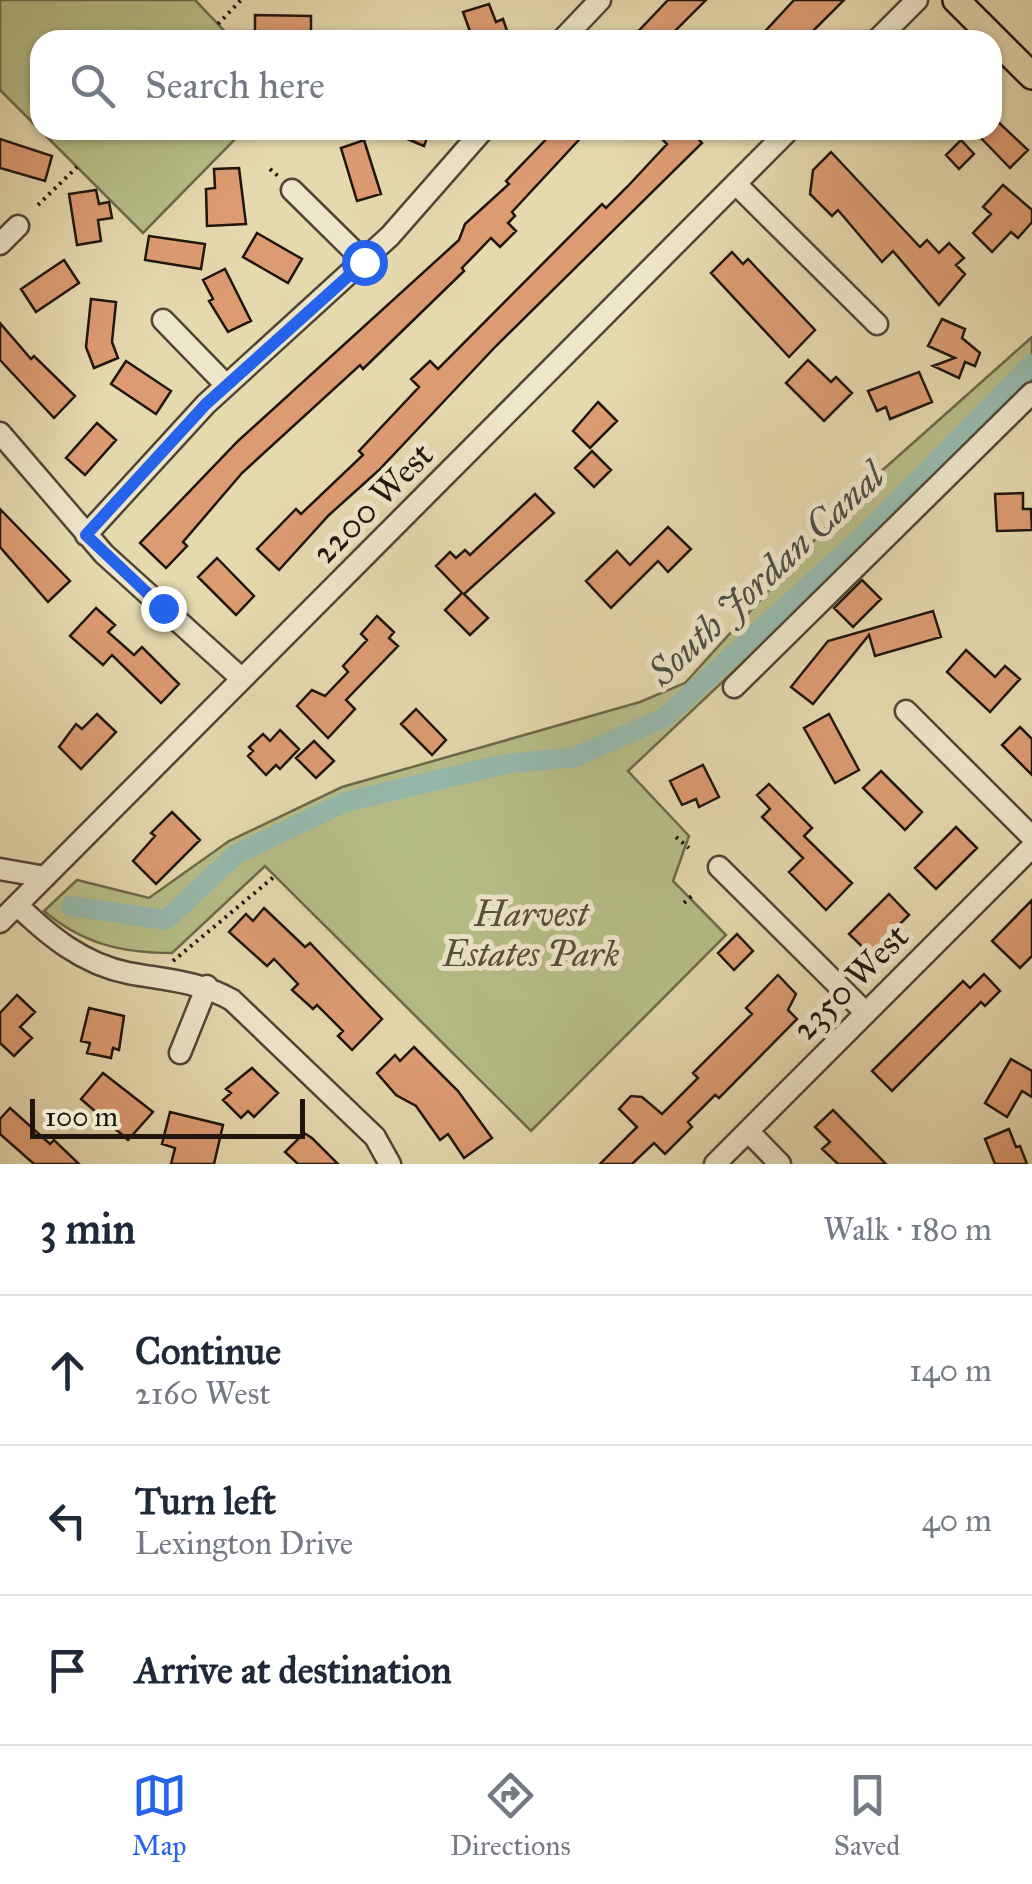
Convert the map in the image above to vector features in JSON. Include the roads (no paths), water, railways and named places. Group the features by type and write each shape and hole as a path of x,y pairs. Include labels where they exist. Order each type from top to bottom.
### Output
{"main road":[{"path":"956,0 986,30"},
{"path":"1002,46 1032,76"}],"street":[{"path":"572,30 600,0"},
{"path":"887,30 917,0"},
{"path":"86,535 226,385 364,262 474,140"},
{"name":"2200 West","path":"0,922 779,140"},
{"path":"736,184 877,324"},
{"path":"292,190 364,262"},
{"path":"0,244 18,226"},
{"path":"163,320 226,385"},
{"path":"734,686 1032,393"},
{"path":"0,433 86,535 242,679"},
{"path":"906,711 1032,837"},
{"name":"2350 West","path":"715,1164 1032,847"},
{"path":"719,868 866,1013"},
{"path":"0,870 46,876"},
{"path":"17,905 59,942 104,966 207,986 232,1000 375,1138 390,1164"},
{"path":"180,1053 207,986"},
{"path":"748,1131 780,1164"}],"waterway":[{"name":"South Jordan Canal","path":"71,906 166,920 235,855 345,802 505,764 575,757 664,718 863,536 1032,364"}],"park label":[{"name":"Harvest Estates Park","path":"531,934"}]}
